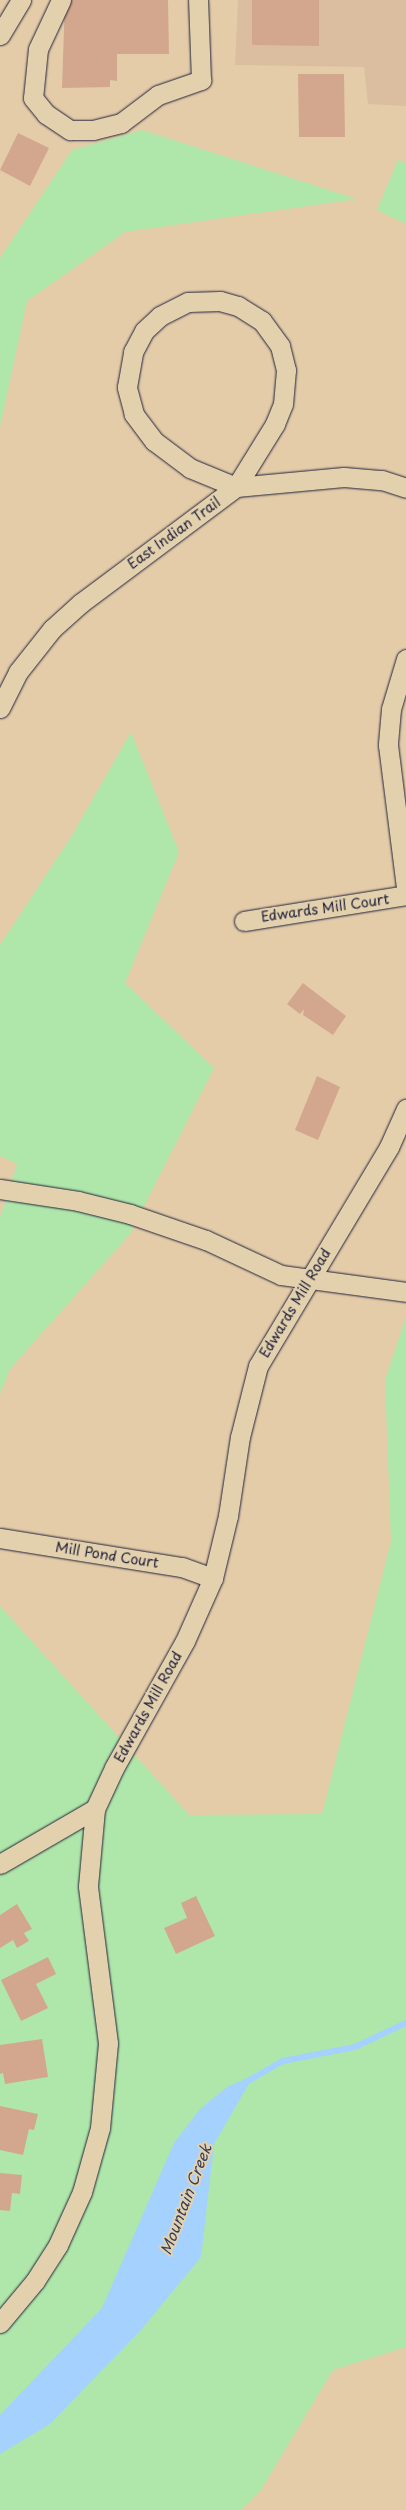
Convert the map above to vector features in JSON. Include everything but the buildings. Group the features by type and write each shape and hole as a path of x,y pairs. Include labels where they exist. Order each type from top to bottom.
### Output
{"street":[{"path":"0,35 21,0"},
{"path":"61,0 38,49 33,98 46,114 70,130 93,130 121,123 158,95 201,80 198,0"},
{"path":"236,487 276,424 283,404 285,360 272,332 250,312 220,301 188,302 160,316 140,338 130,364 129,401 137,421 166,451 190,468 236,487 344,477 382,480 406,488"},
{"name":"East Indian Trail","path":"0,708 18,672 52,629 81,603 236,487"},
{"path":"406,659 391,709 388,745 406,888"},
{"name":"Edwards Mill Court","path":"244,921 406,895"},
{"name":"Edwards Mill Road","path":"0,2323 35,2281 58,2245 82,2192 100,2128 108,2043 88,1886 95,1810 114,1768 185,1641 213,1578 228,1516 251,1384 268,1346 389,1147 406,1109"},
{"path":"0,1189 78,1201 130,1214 206,1240 281,1275 406,1292"},
{"name":"Mill Pond Court","path":"0,1538 182,1567 213,1578"},
{"path":"0,1864 95,1810"}],"shaded area":[{"path":"238,0 406,0 406,106 368,104 364,67 235,65"}],"green space":[{"path":"142,130 357,199 125,232 27,301 0,427 0,258 72,150"},
{"path":"398,160 406,163 406,224 377,210"},
{"path":"131,732 179,852 125,983 214,1068 130,1234 10,1369 0,1394 0,1217 17,1164 0,1156 0,945 71,837"},
{"path":"406,1317 406,2347 333,2370 261,2490 241,2510 0,2510 0,1606 189,1815 322,1814 391,1541 385,1380"}],"water":[{"path":"254,2075 214,2144 201,2257 141,2330 50,2424 0,2454 0,2415 102,2308 174,2143 200,2109 227,2087"}],"waterway":[{"name":"Mountain Creek","path":"250,2080 283,2061 355,2047 406,2023"}]}
